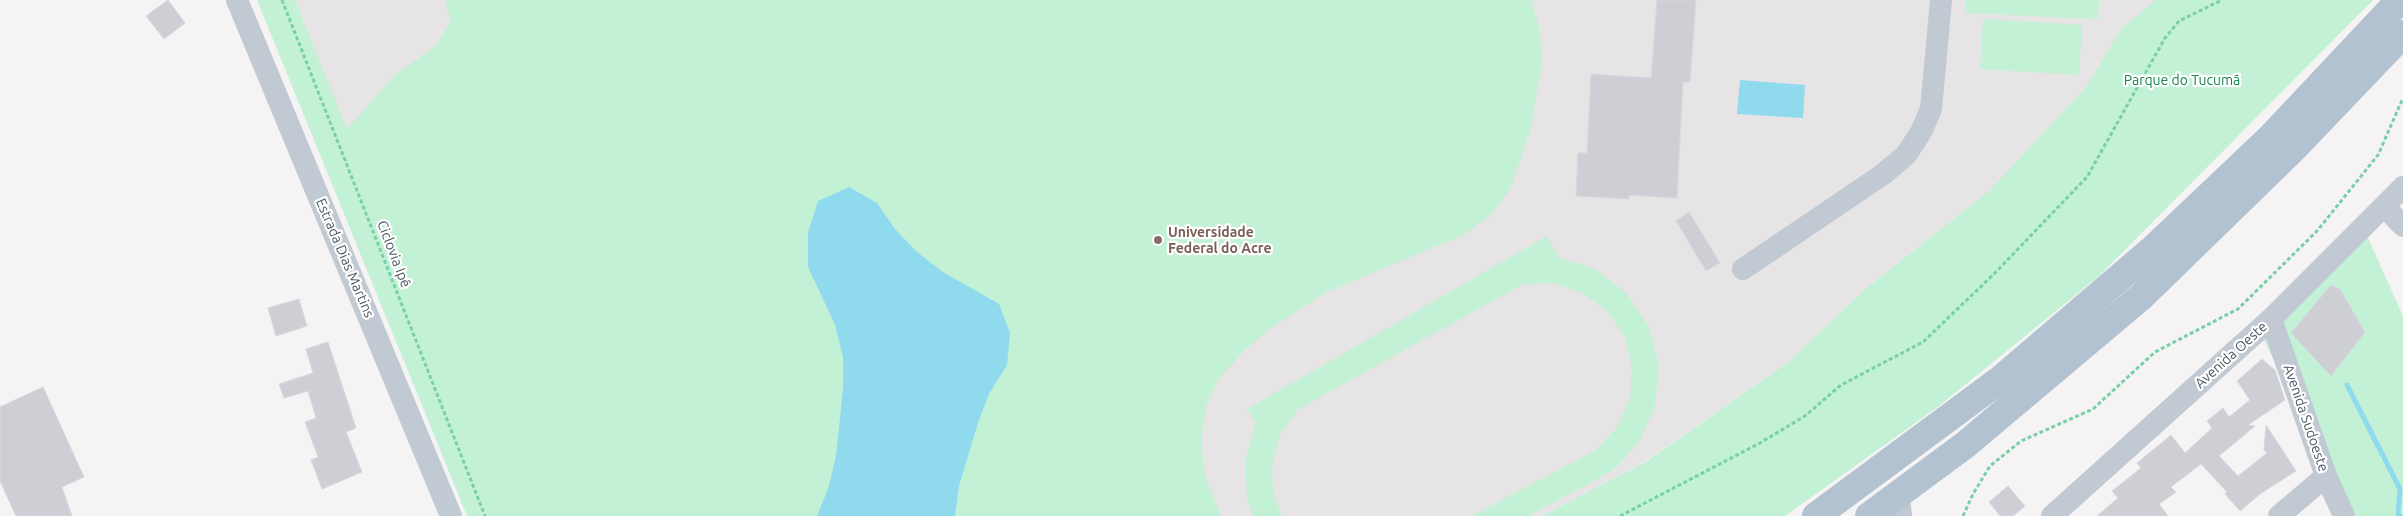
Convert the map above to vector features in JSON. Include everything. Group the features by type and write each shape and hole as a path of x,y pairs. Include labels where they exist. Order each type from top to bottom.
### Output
{"main road":[{"path":"1816,516 2001,379 2153,249 2269,138 2400,0"},
{"path":"1869,516 1900,506 2142,296 2293,149 2403,34"}],"street":[{"name":"Estrada Dias Martins","path":"237,0 451,516"},
{"path":"1743,269 1882,175 1906,155 1921,132 1930,109 1941,0"},
{"name":"Avenida Oeste","path":"2052,516 2271,319 2403,187"},
{"path":"2384,206 2403,226"},
{"name":"Avenida Sudoeste","path":"2271,319 2326,476 2344,516"},
{"path":"2279,516 2326,476"}],"path":[{"name":"Ciclovia Ipê","path":"282,0 485,516"},
{"path":"1620,516 1760,443 1804,416 1841,385 1923,342 1993,275 2087,177 2165,38 2180,21 2222,0"},
{"path":"1963,516 1973,494 1990,466 2021,441 2093,409 2155,352 2238,309 2318,231 2378,155 2403,98"}],"shaded area":[{"name":"Universidade Federal do Acre","path":"295,0 2156,0 2121,29 2086,87 1989,191 1865,289 1790,361 1646,461 1542,516 500,516"}],"green space":[{"path":"257,0 295,0 347,129 396,74 435,47 451,21 445,0 1531,0 1539,27 1542,61 1531,127 1521,158 1510,189 1490,216 1463,235 1325,293 1268,330 1243,352 1220,377 1206,406 1201,439 1204,473 1221,516 955,516 959,486 978,423 989,394 1007,365 970,288 943,272 917,252 895,229 877,203 808,267 835,325 843,357 843,389 836,456 828,489 817,516 467,516"},
{"path":"1966,0 2099,0 2098,19 1965,13"},
{"name":"Parque do Tucumã","path":"2156,0 2373,0 2099,276 1939,406 1785,516 1542,516 1647,461 1790,361 1865,289 1989,191 2086,87 2121,29"},
{"path":"1983,19 2082,25 2079,75 1980,69"},
{"path":"2363,227 2403,316 2403,516 2345,516 2258,326"},
{"path":"1547,236 1558,257 1595,269 1627,294 1649,327 1659,366 1655,406 1639,442 1612,471 1528,516 1472,516 1596,450 1617,427 1630,399 1632,368 1625,338 1608,312 1583,293 1554,283 1523,284 1297,410 1280,435 1272,463 1273,493 1282,516 1254,516 1247,499 1245,460 1256,423 1247,409"}],"water":[{"path":"1740,80 1805,85 1803,118 1737,114"},
{"path":"849,187 877,203 895,229 917,252 943,272 999,304 1010,333 1007,365 989,394 978,423 959,486 955,516 817,516 828,489 836,456 843,389 843,357 835,325 808,267 808,233 818,201"}],"building":[{"path":"168,0 185,23 164,39 146,16"},
{"path":"1657,0 1696,0 1690,82 1683,82 1677,198 1629,195 1629,199 1576,196 1578,153 1587,153 1591,74 1651,78"},
{"path":"1689,212 1720,263 1706,271 1676,221"},
{"path":"2331,285 2340,289 2365,332 2331,376 2291,333"},
{"path":"299,299 307,326 276,336 268,308"},
{"path":"328,342 356,428 346,432 362,472 322,489 311,460 318,457 305,422 316,418 308,391 284,398 279,384 313,373 306,349"},
{"path":"2262,359 2275,370 2285,400 2248,425 2255,426 2219,456 2238,476 2267,453 2264,450 2266,425 2296,471 2260,494 2240,511 2225,494 2227,492 2201,464 2171,487 2176,492 2159,504 2168,516 2097,516 2118,498 2112,491 2141,468 2137,463 2171,435 2185,453 2212,428 2207,421 2223,408 2229,417 2250,400 2237,381"},
{"path":"43,387 84,477 62,487 72,516 16,516 0,481 0,407"},
{"path":"2008,486 2025,506 2013,516 2000,516 1989,502"}],"waterway":[{"path":"2347,385 2400,489 2398,513 2400,516"}],"place":[{"name":"Universidade Federal do Acre","path":"1158,240"}]}
